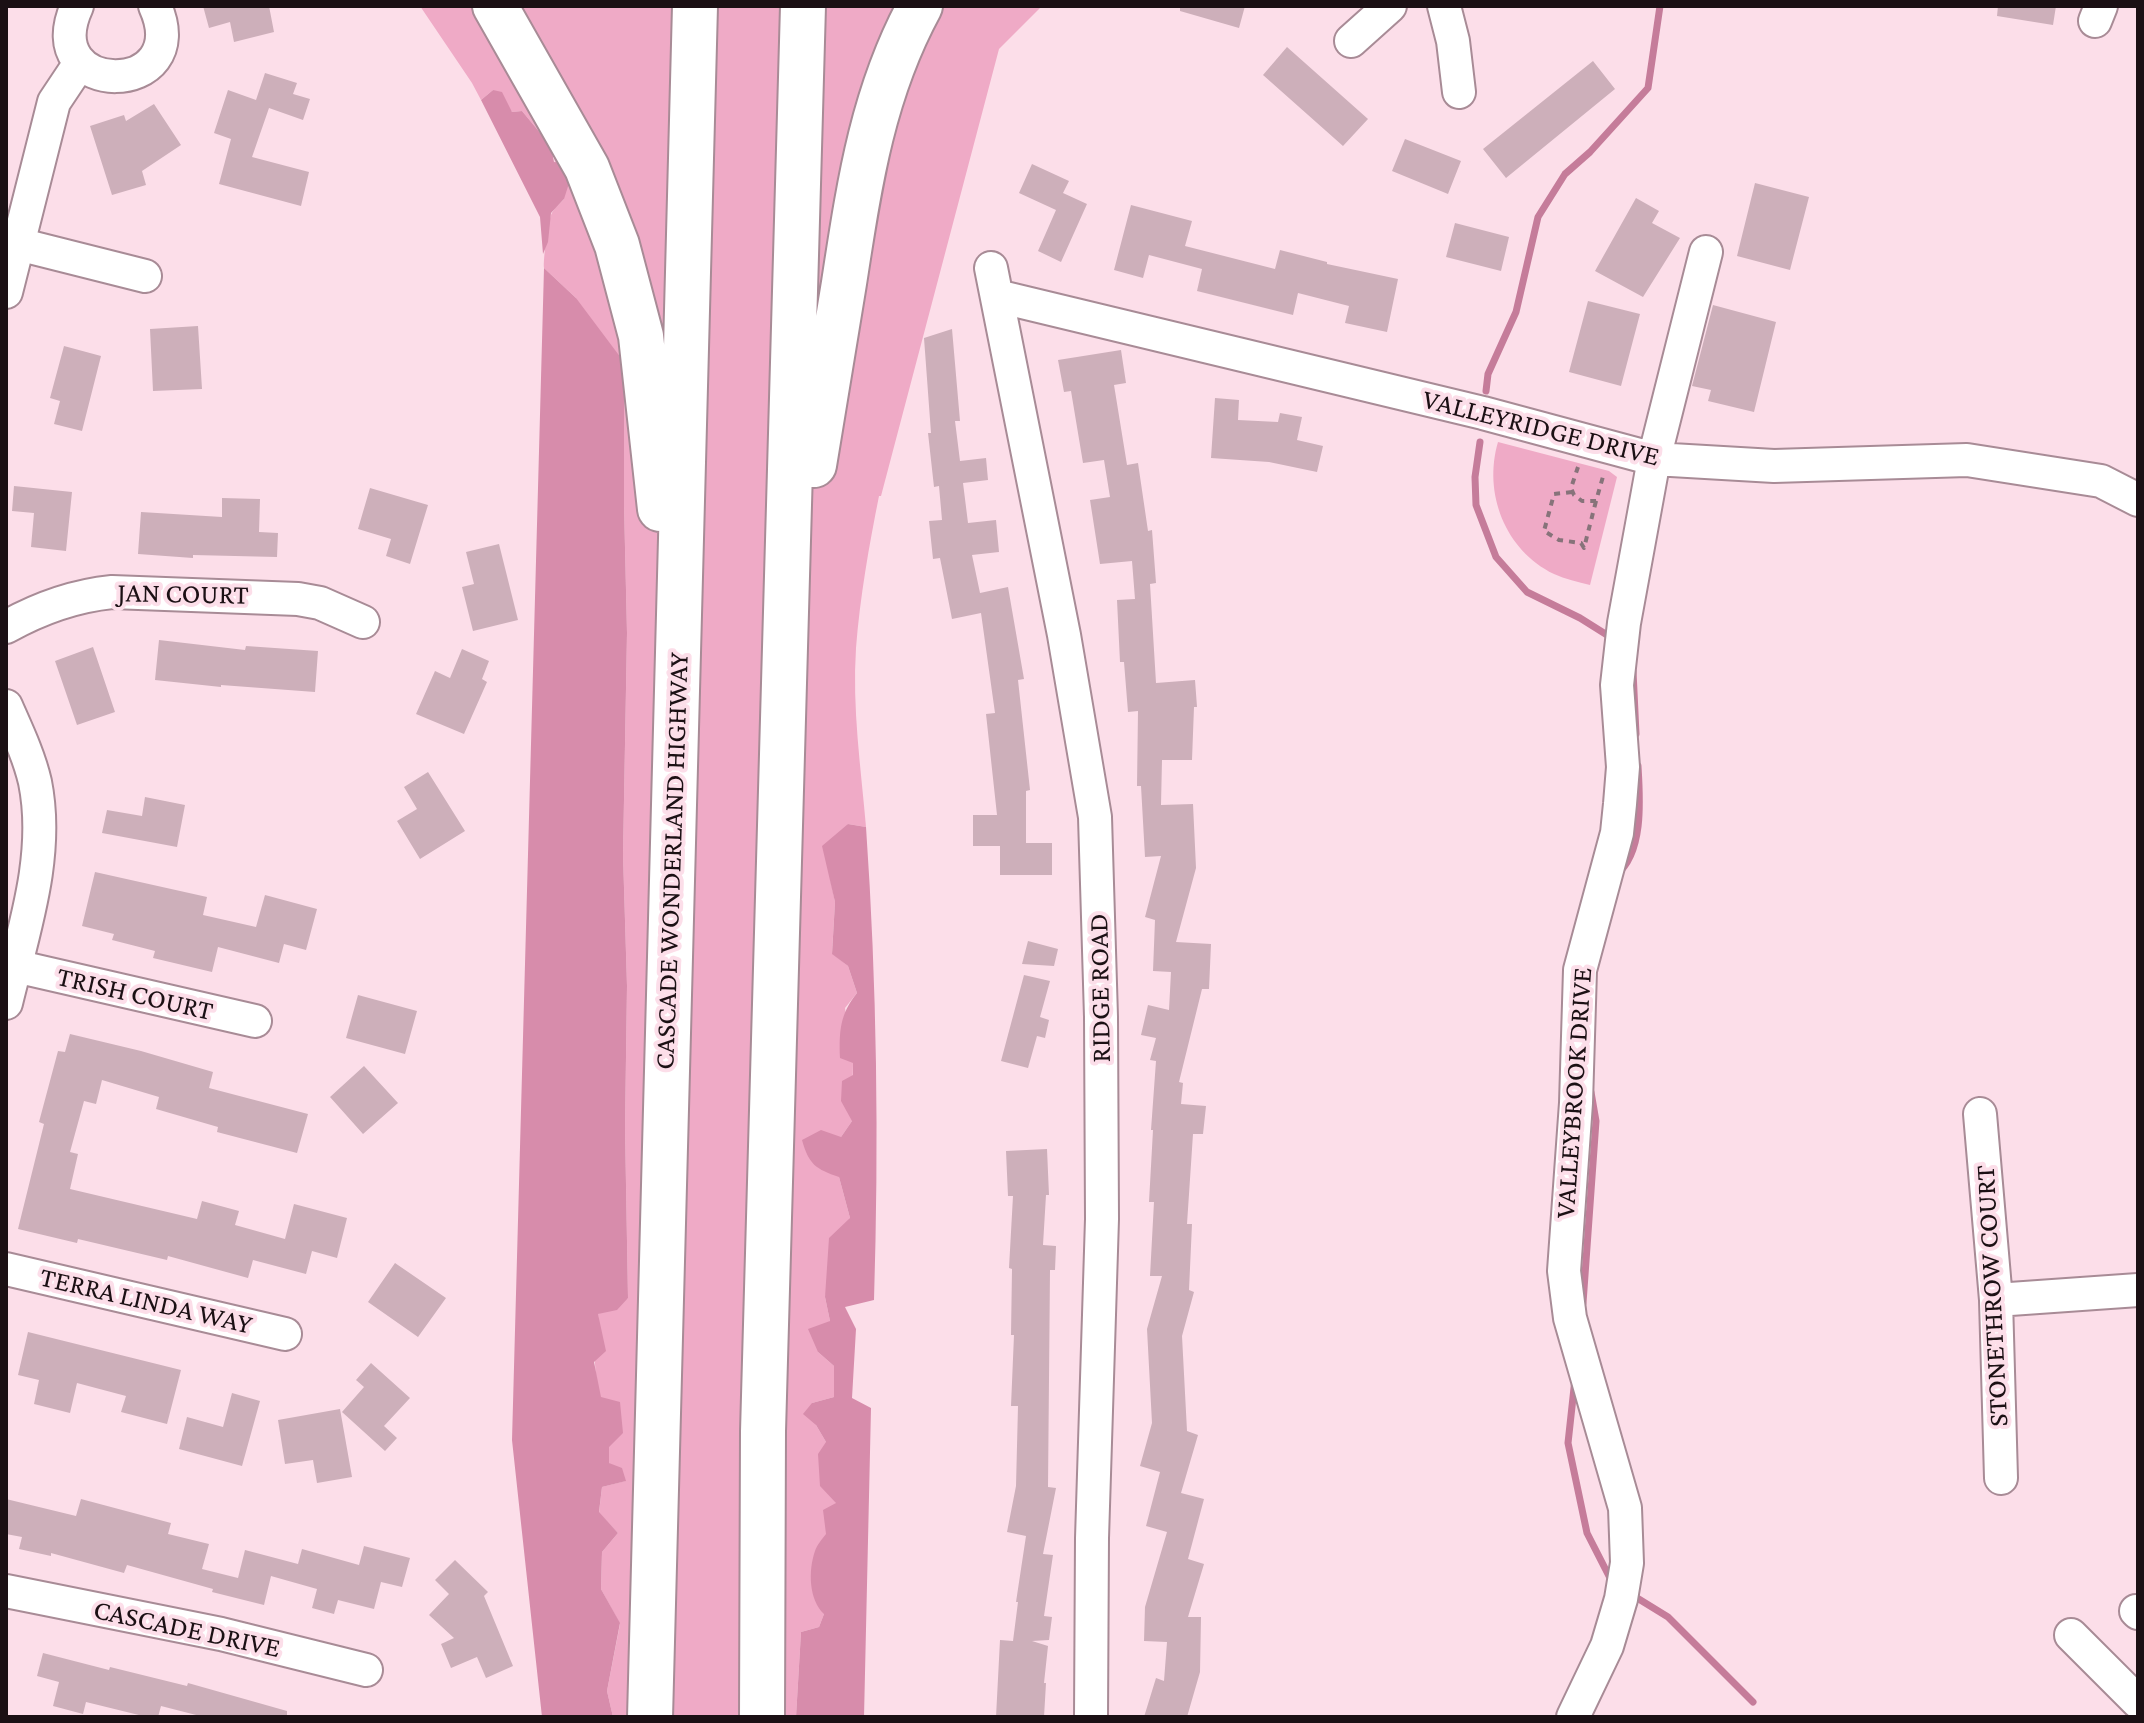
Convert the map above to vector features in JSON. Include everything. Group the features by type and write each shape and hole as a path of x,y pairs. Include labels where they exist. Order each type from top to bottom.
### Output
{"highway":[{"path":"495,6 587,168 605,208 629,287 641,336 677,673"},
{"name":"CASCADE WONDERLAND HIGHWAY","path":"650,1717 695,6"},
{"path":"762,1717 763,1431 803,6"},
{"path":"787,633 861,171 873,122 893,65 920,6"}],"street":[{"path":"77,6 69,35 80,63 108,78 123,78 138,73 159,50 163,35 155,6"},
{"path":"1351,41 1390,6"},
{"path":"1444,6 1453,41 1459,92"},
{"path":"6,292 12,243 54,102 80,63"},
{"path":"12,243 145,276"},
{"name":"VALLEYBROOK DRIVE","path":"1573,1717 1607,1646 1621,1599 1627,1563 1625,1508 1570,1318 1563,1259 1575,1114 1580,970 1617,833 1623,767 1617,712 1619,658 1654,459 1706,252"},
{"name":"VALLEYRIDGE DRIVE","path":"994,282 1654,459 1774,466 1967,460 2101,481 2138,500"},
{"name":"RIDGE ROAD","path":"994,282 1064,635 1095,817 1101,1017 1102,1219 1092,1538 1091,1717"},
{"name":"JAN COURT","path":"6,627 39,609 82,595 112,592 298,599 320,603 363,622"},
{"path":"6,706 29,762 39,812 37,866 6,1003"},
{"name":"TRISH COURT","path":"15,966 255,1021"},
{"name":"STONETHROW COURT","path":"1980,1114 1996,1300 2001,1478"},
{"name":"TERRA LINDA WAY","path":"6,1269 285,1334"},
{"path":"1996,1300 2138,1290"},
{"name":"CASCADE DRIVE","path":"6,1591 221,1634 366,1670"},
{"path":"2071,1635 2137,1698"}],"path":[{"path":"1579,461 1572,492 1577,499 1596,501"},
{"path":"1572,492 1554,494 1544,531 1559,540 1581,543 1584,548 1606,468"}],"shaded area":[{"path":"420,6 1042,6 999,49 879,496 862,591 855,693 866,827 848,824 830,877 835,902 832,953 848,966 857,993 845,1008 853,1063 852,1121 841,1137 839,1177 850,1218 825,1297 830,1321 818,1352 834,1366 834,1397 812,1403 816,1425 826,1442 836,1503 826,1534 824,1614 819,1627 801,1632 796,1717 613,1717 607,1691 620,1624 601,1589 602,1552 618,1533 599,1513 602,1487 625,1481 609,1463 595,1358 598,1314 628,1298 625,1128 627,986 623,855 627,633 624,505 576,298 544,268 551,215 564,199 551,146 522,111 512,112 493,90 481,100"},
{"path":"493,90 502,92 512,112 522,111 551,146 554,162 563,163 571,177 564,199 551,213 548,242 543,254 540,217 481,100"},
{"path":"544,268 576,298 624,362 627,633 623,855 627,986 625,1128 628,1298 617,1310 598,1314 606,1351 594,1362 601,1397 620,1402 623,1433 609,1447 609,1463 622,1468 626,1481 602,1487 599,1512 618,1533 602,1552 601,1589 620,1623 607,1691 613,1717 542,1717 512,1440"},
{"path":"1498,442 1609,471 1617,477 1590,585 1558,576 1537,564 1511,535 1496,500 1494,461"},
{"path":"848,824 866,827 876,1064 874,1300 845,1307 856,1329 852,1398 871,1408 864,1717 796,1717 801,1632 819,1627 824,1614 813,1593 813,1559 826,1534 823,1510 836,1503 820,1486 818,1454 826,1442 816,1425 803,1414 812,1403 834,1397 834,1366 818,1352 808,1329 830,1321 825,1297 829,1238 850,1218 839,1177 814,1165 802,1140 821,1130 841,1137 852,1121 841,1101 842,1081 853,1075 853,1063 840,1058 840,1039 844,1016 857,993 848,966 832,954 835,902 822,846"}],"building":[{"path":"203,6 269,6 274,32 234,42 230,22 209,28"},
{"path":"1180,6 1245,6 1239,28 1180,11"},
{"path":"1998,6 2056,6 2053,25 1997,16"},
{"path":"1287,47 1368,119 1343,146 1263,75"},
{"path":"1593,61 1615,89 1506,178 1483,149"},
{"path":"265,73 297,83 293,94 310,99 303,120 269,108 252,157 309,172 301,206 219,184 231,139 214,133 228,90 256,100"},
{"path":"154,104 181,145 142,171 146,185 112,195 90,126 124,115 126,121"},
{"path":"1405,139 1461,161 1448,194 1392,171"},
{"path":"1032,164 1069,181 1063,193 1087,204 1061,262 1038,251 1056,210 1019,193"},
{"path":"1755,183 1809,197 1790,270 1737,256"},
{"path":"1636,198 1659,211 1652,223 1680,238 1643,297 1595,271"},
{"path":"1131,205 1192,221 1185,246 1275,269 1280,250 1398,279 1387,332 1345,323 1349,306 1298,293 1293,315 1197,291 1202,269 1149,255 1143,278 1114,270"},
{"path":"1455,223 1509,237 1501,271 1446,257"},
{"path":"1588,301 1640,314 1621,386 1569,372"},
{"path":"1713,305 1776,322 1754,412 1708,401 1711,390 1692,386"},
{"path":"198,326 202,389 153,391 150,329"},
{"path":"952,329 960,421 955,421 960,461 986,458 988,480 963,483 968,523 996,520 999,552 972,555 980,593 1008,587 1024,679 1018,680 1030,790 1026,791 1026,843 1052,843 1052,875 1000,875 1000,846 973,846 973,815 997,815 986,714 995,713 981,613 952,619 940,558 933,559 929,521 942,520 939,486 934,487 928,433 931,433 924,338"},
{"path":"64,346 101,356 82,431 54,424 60,401 50,398"},
{"path":"1121,350 1126,383 1114,385 1127,465 1138,463 1148,531 1152,530 1156,583 1150,584 1156,683 1195,680 1197,707 1194,707 1192,760 1162,760 1161,805 1193,804 1196,868 1176,942 1211,944 1209,989 1202,989 1179,1082 1183,1083 1181,1104 1206,1106 1203,1134 1193,1134 1187,1224 1192,1224 1189,1290 1194,1292 1182,1336 1187,1431 1198,1435 1181,1493 1204,1499 1188,1559 1204,1564 1188,1617 1201,1617 1200,1672 1187,1717 1144,1717 1156,1678 1164,1681 1167,1642 1144,1641 1145,1607 1167,1532 1146,1526 1160,1472 1140,1466 1152,1423 1147,1329 1162,1276 1150,1276 1154,1202 1149,1202 1151,1130 1156,1061 1150,1060 1156,1038 1141,1035 1148,1005 1169,1010 1171,972 1153,971 1155,920 1145,917 1161,856 1145,857 1141,786 1137,786 1138,711 1128,712 1124,662 1120,662 1117,600 1135,599 1132,561 1100,564 1090,500 1110,497 1104,460 1083,463 1071,391 1064,392 1058,360"},
{"path":"1215,398 1239,400 1238,420 1278,422 1280,413 1302,417 1297,440 1323,446 1317,472 1269,462 1211,458"},
{"path":"14,486 72,492 66,551 31,547 34,513 12,511"},
{"path":"370,488 428,505 410,564 386,556 391,539 358,529"},
{"path":"222,498 260,499 259,532 278,533 277,557 193,555 193,558 138,554 141,512 222,517"},
{"path":"499,544 518,620 473,631 462,587 474,584 466,552"},
{"path":"159,640 245,650 246,646 318,651 315,692 155,680"},
{"path":"93,647 115,712 77,725 55,661"},
{"path":"462,649 489,661 482,679 487,682 464,734 416,714 435,671 450,678"},
{"path":"428,772 465,831 420,859 397,821 417,809 404,787"},
{"path":"145,797 185,805 177,847 102,833 107,810 142,816"},
{"path":"95,872 207,897 203,915 256,927 265,895 317,909 306,950 284,944 279,963 218,947 212,972 153,958 155,951 112,940 114,934 82,926"},
{"path":"1028,941 1058,949 1054,966 1022,964"},
{"path":"1024,975 1050,981 1040,1017 1049,1020 1045,1038 1037,1036 1028,1068 1001,1061"},
{"path":"358,995 417,1011 405,1054 346,1038"},
{"path":"70,1034 213,1072 209,1088 308,1114 297,1153 217,1132 218,1127 156,1109 159,1097 102,1080 96,1104 84,1101 70,1152 78,1154 70,1189 197,1219 202,1201 239,1211 235,1225 285,1239 294,1204 347,1218 337,1258 312,1251 306,1274 253,1260 248,1278 168,1256 167,1260 78,1239 77,1243 18,1229 44,1124 39,1122 58,1051 65,1052"},
{"path":"364,1066 398,1103 363,1134 330,1097"},
{"path":"1047,1149 1049,1195 1046,1195 1043,1245 1056,1246 1055,1270 1050,1270 1048,1487 1056,1488 1043,1554 1053,1555 1044,1616 1052,1617 1049,1640 1032,1641 1048,1646 1044,1717 996,1717 1000,1640 1013,1641 1026,1536 1007,1532 1016,1486 1018,1406 1011,1406 1014,1335 1011,1335 1012,1269 1009,1268 1013,1196 1008,1196 1006,1151"},
{"path":"395,1263 446,1298 418,1337 368,1302"},
{"path":"28,1332 181,1370 167,1424 121,1412 126,1396 77,1383 70,1413 34,1404 39,1380 18,1375"},
{"path":"371,1363 410,1398 384,1426 397,1438 385,1451 342,1412 364,1387 356,1380"},
{"path":"232,1393 260,1401 242,1466 179,1449 187,1417 223,1427"},
{"path":"340,1409 352,1477 317,1483 313,1460 285,1464 278,1420"},
{"path":"6,1499 76,1516 81,1499 171,1523 168,1534 209,1544 202,1569 238,1578 245,1550 298,1564 302,1549 359,1565 364,1546 410,1558 402,1587 381,1582 374,1609 338,1600 334,1614 312,1608 317,1589 271,1576 264,1605 127,1565 124,1573 51,1553 51,1556 19,1549 22,1537 6,1534"},
{"path":"455,1560 488,1592 484,1596 513,1666 486,1678 477,1657 451,1668 441,1644 454,1638 429,1615 449,1594 435,1580"},
{"path":"43,1653 109,1670 110,1667 187,1686 188,1683 287,1711 287,1717 204,1717 161,1706 158,1717 147,1717 86,1702 83,1714 53,1706 59,1682 37,1676"}],"waterway":[{"path":"1486,391 1488,374 1516,312 1538,217 1565,174 1590,152 1648,88 1660,6"},
{"path":"1480,442 1475,477 1476,505 1496,557 1527,592 1580,618 1615,640"},
{"path":"1633,671 1636,734"},
{"path":"1616,875 1632,853 1636,840 1638,766"},
{"path":"1583,1303 1596,1121 1591,1092"},
{"path":"1575,1379 1568,1443 1587,1533 1612,1582"},
{"path":"1629,1593 1668,1617 1753,1702"}]}
